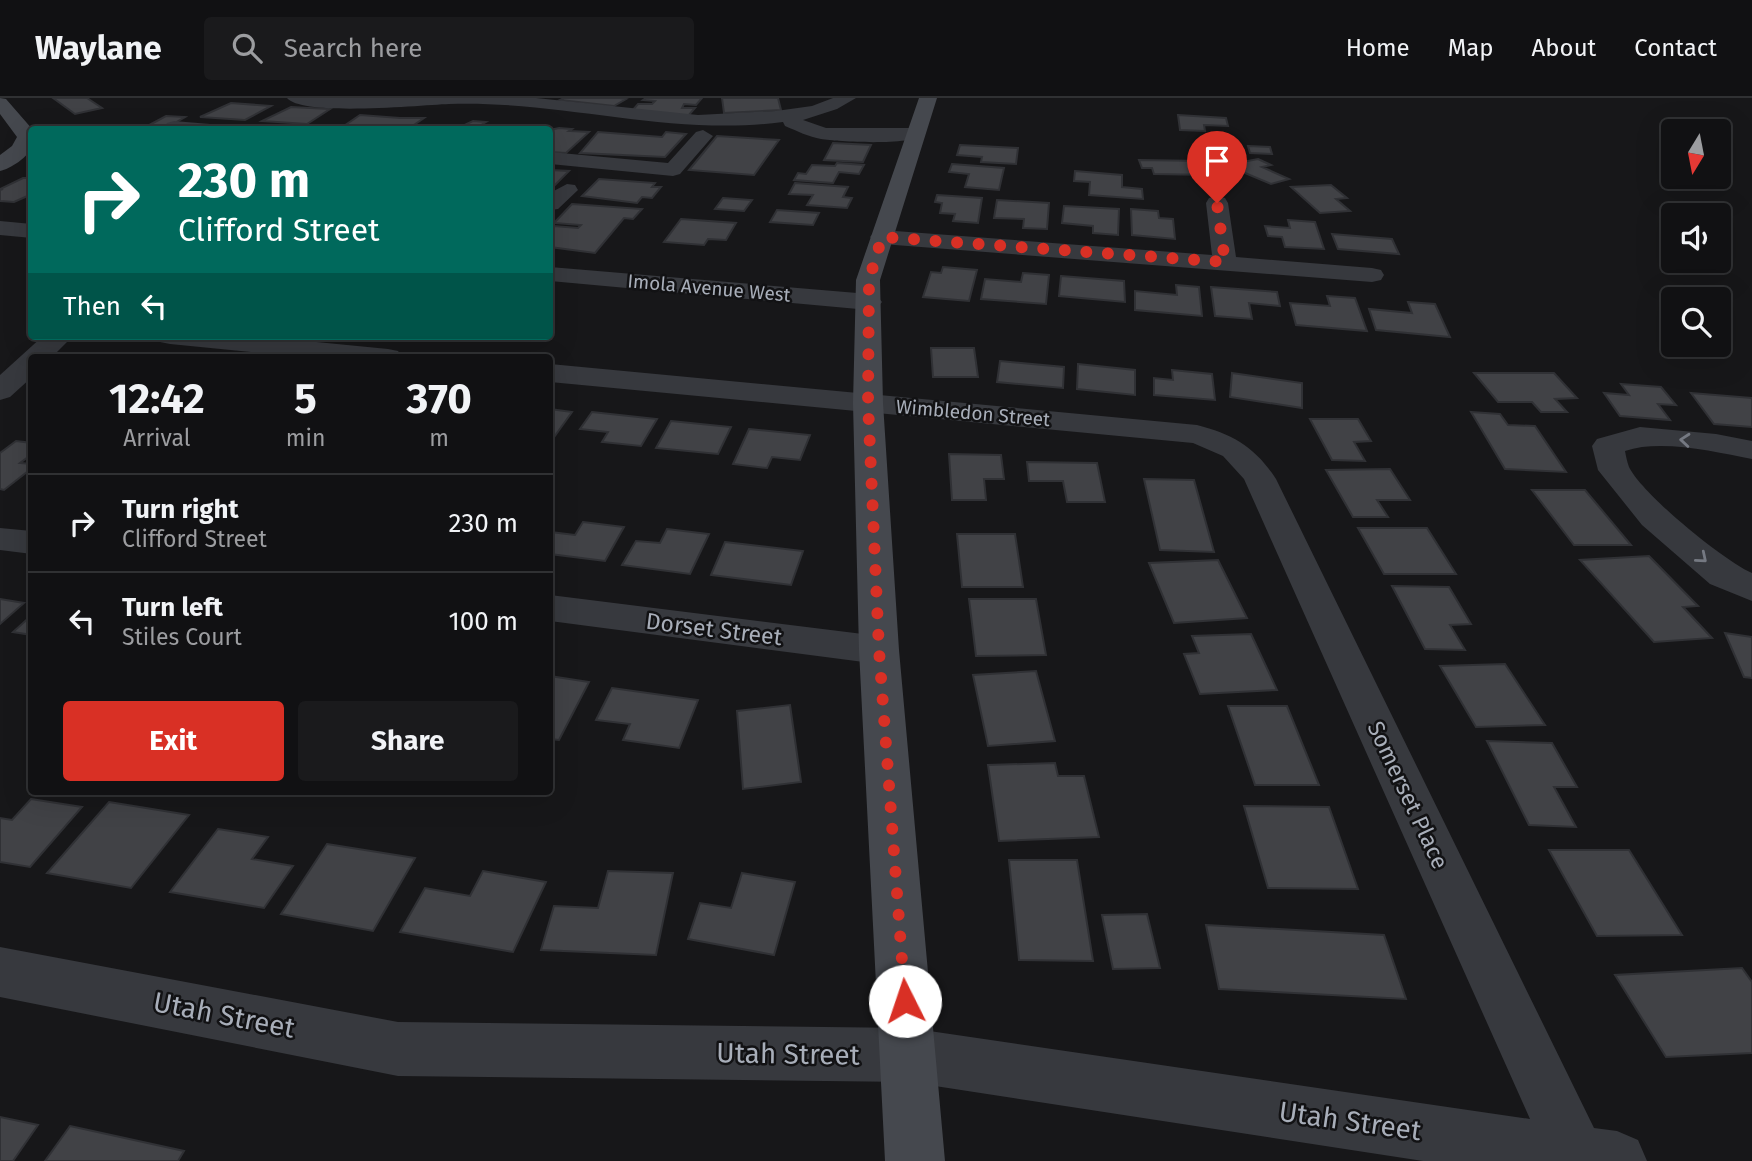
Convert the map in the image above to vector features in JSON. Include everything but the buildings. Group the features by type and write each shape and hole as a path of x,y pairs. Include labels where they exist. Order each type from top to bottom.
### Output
{"street":[{"path":"296,98 358,101 469,98 690,122 738,123 798,114 848,98"},
{"path":"449,114 469,98"},
{"path":"915,1161 879,650 868,403 869,280 914,134 928,98"},
{"path":"0,103 21,125 27,137 20,150 0,165"},
{"path":"798,114 792,122 823,134 914,134"},
{"path":"553,158 673,170 703,136"},
{"path":"553,202 567,190"},
{"path":"1217,203 1225,262"},
{"path":"0,228 28,231"},
{"path":"882,237 1372,275"},
{"name":"Imola Avenue West","path":"553,274 869,302"},
{"path":"39,354 55,340"},
{"path":"212,340 357,354"},
{"path":"0,391 28,365"},
{"name":"Wimbledon Street","path":"553,373 1197,434 1228,444"},
{"path":"1752,450 1716,443 1640,436 1608,446 1614,470 1654,517 1723,575 1752,588"},
{"name":"Somerset Place","path":"1228,444 1251,462 1260,479 1597,1158"},
{"path":"0,539 28,542"},
{"name":"Dorset Street","path":"553,608 879,650"},
{"name":"Utah Street","path":"0,972 398,1049 909,1055 1597,1158"}],"route":[{"path":"905,1001 879,650 868,403 869,280 882,237 1225,262 1217,203"}]}
